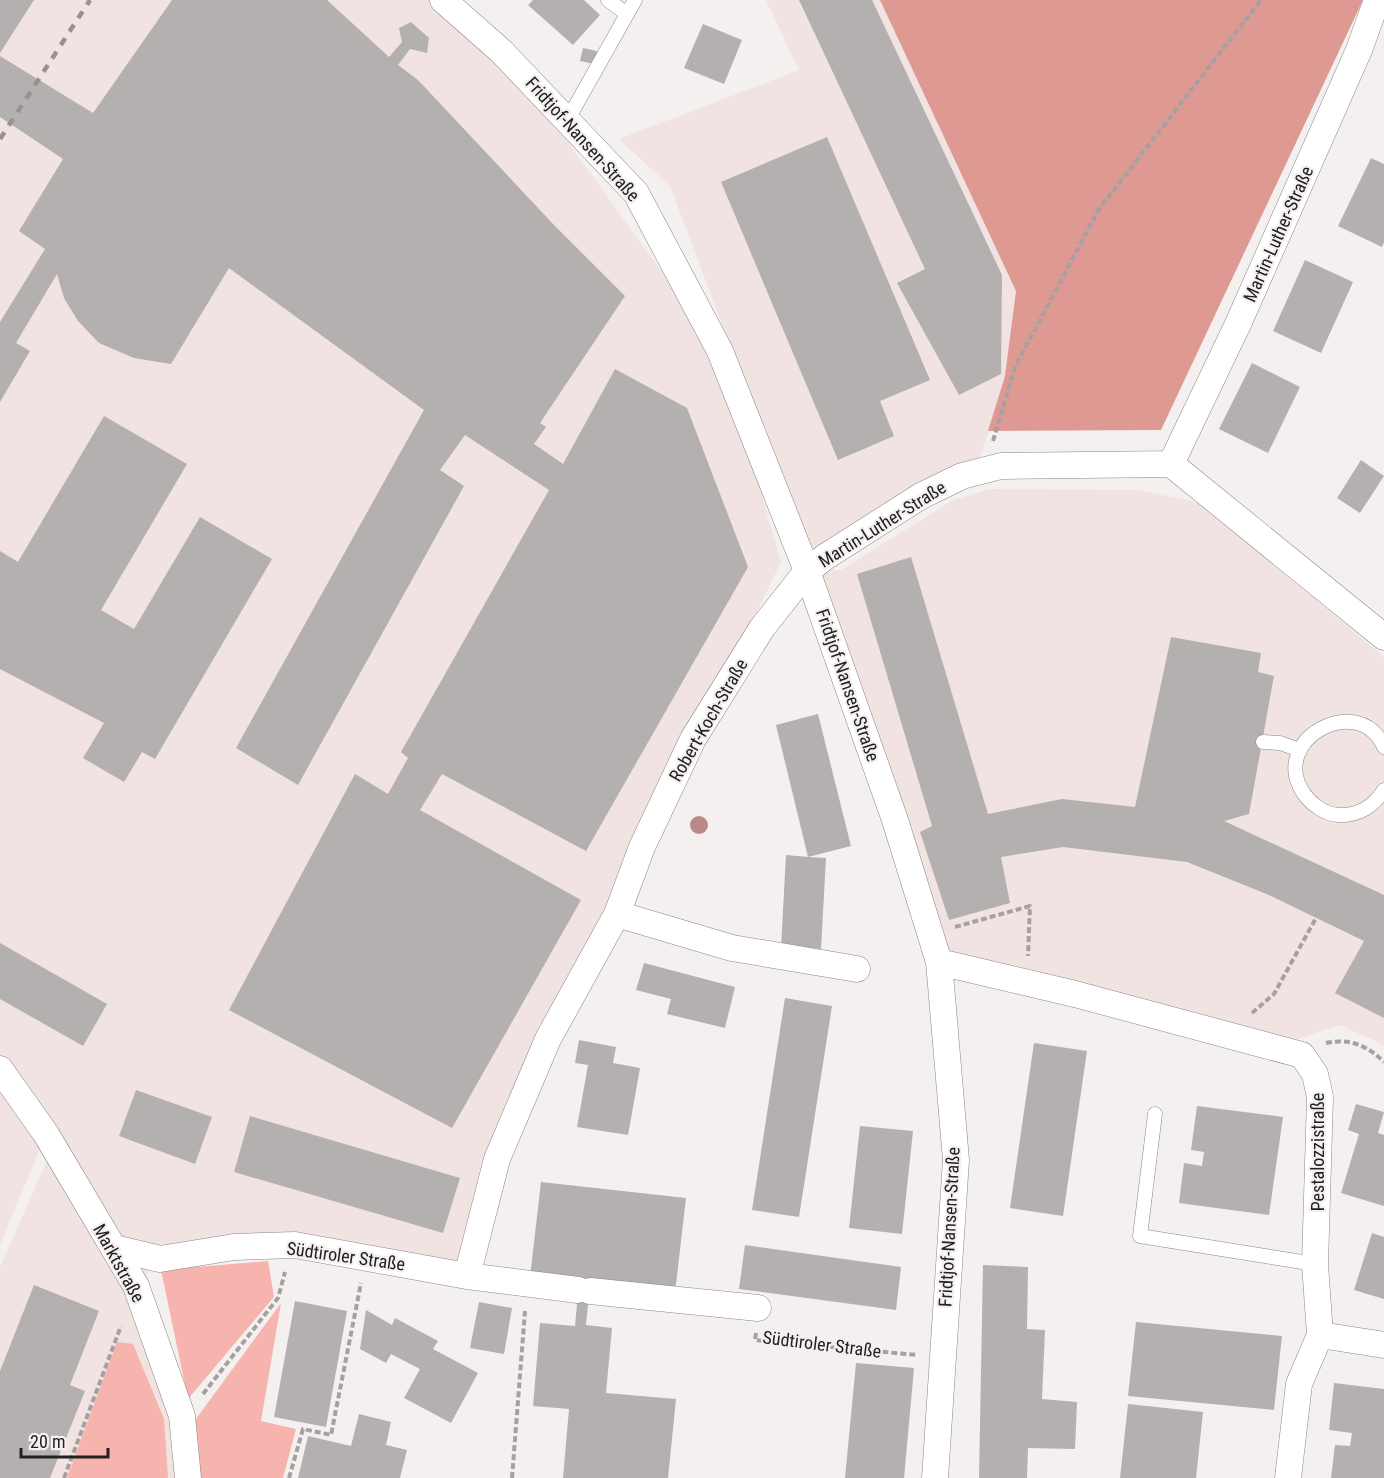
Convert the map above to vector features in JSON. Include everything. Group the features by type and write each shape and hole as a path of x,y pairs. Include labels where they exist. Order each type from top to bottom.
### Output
{"street":[{"name":"Fridtjof-Nansen-Straße","path":"443,0 501,51 636,193 714,340 807,571 895,820 939,963 956,1160 941,1357 935,1478"},
{"name":"Martin-Luther-Straße","path":"807,571 921,496 962,476 989,468 1171,464 1238,324 1359,50 1377,0"},
{"path":"1171,464 1384,637"},
{"name":"Robert-Koch-Straße","path":"468,1276 497,1159 548,1039 617,914 642,847 693,739 762,628 807,571"},
{"path":"617,914 732,948 857,969"},
{"path":"939,963 1075,994 1302,1055"},
{"name":"Pestalozzistraße","path":"1288,1478 1299,1384 1320,1335 1315,1263 1320,1096 1315,1074 1302,1055"},
{"name":"Marktstraße","path":"0,1069 46,1134 136,1286 182,1416 188,1478"},
{"name":"Südtiroler Straße","path":"114,1248 160,1259 234,1247 295,1245 468,1276 758,1308"},
{"path":"1320,1335 1384,1345"}],"lane":[{"path":"609,0 627,14"},
{"path":"568,119 635,0"},
{"path":"1382,798 1366,809 1351,815 1336,815 1322,810 1309,801 1300,788 1296,773 1300,750 1314,732 1328,724 1343,722 1358,724 1372,731 1384,747"},
{"path":"1263,742 1280,743 1300,750"},
{"path":"1155,1113 1140,1236 1315,1263"}],"path":[{"path":"989,468 988,454 1015,367 1099,209 1261,0"},
{"path":"955,927 1030,906 1027,984"},
{"path":"1240,1039 1248,1017 1274,994 1316,918"},
{"path":"1302,1055 1326,1043 1351,1042 1364,1046 1384,1062"},
{"path":"182,1416 215,1381 278,1298 295,1245"},
{"path":"289,1478 303,1428 331,1436 366,1257"},
{"path":"512,1478 528,1283"},
{"path":"64,1478 136,1286"},
{"name":"Südtiroler Straße","path":"758,1308 755,1340 941,1357"}],"shaded area":[{"path":"0,0 444,0 501,51 720,351 781,562 642,847 487,1180 467,1276 367,1257 160,1259 136,1286 187,1478 0,1478 0,1267 57,1138 46,1134 0,1245"},
{"path":"766,0 900,0 1017,291 1007,375 978,464 808,553 670,186 619,139 799,70"},
{"path":"880,0 1363,0 1161,430 988,431 1005,376 1016,291"},
{"path":"990,489 1139,490 1200,503 1384,657 1384,1045 1340,1025 1291,1041 939,962 807,571 841,570 953,500"},
{"path":"268,1261 274,1297 188,1399 161,1270"},
{"path":"281,1303 261,1421 296,1429 283,1478 195,1478 190,1427"},
{"path":"117,1342 133,1344 164,1419 168,1478 67,1478"}],"building":[{"path":"0,0 34,0 0,53"},
{"path":"172,0 327,0 389,57 402,42 399,28 411,22 429,38 427,53 410,49 398,65 418,80 554,225 625,296 540,423 546,427 534,444 563,464 615,369 687,408 748,567 586,851 442,774 420,810 581,900 452,1128 229,1010 355,774 388,794 408,758 401,752 549,490 465,435 440,470 464,486 298,785 236,748 424,410 229,268 171,364 134,358 99,343 78,321 64,298 57,274 16,343 30,351 0,402 0,322 45,249 19,231 63,159 0,117 0,56 93,113"},
{"path":"533,0 584,0 600,15 573,45 528,5"},
{"path":"799,0 872,0 1002,275 1001,374 959,395 897,283 925,269"},
{"path":"703,24 742,40 724,84 684,68"},
{"path":"583,48 597,51 594,64 580,61"},
{"path":"827,137 930,380 880,401 894,436 838,460 721,182"},
{"path":"1371,158 1384,164 1384,242 1382,247 1338,226"},
{"path":"1305,260 1353,282 1321,353 1273,331"},
{"path":"1252,363 1300,387 1268,453 1219,429"},
{"path":"104,416 187,464 101,610 134,629 200,517 272,559 155,759 142,752 124,782 83,758 104,723 0,669 0,551 18,562"},
{"path":"1361,460 1384,476 1360,513 1337,498"},
{"path":"911,557 988,814 1062,799 1135,807 1171,637 1261,653 1258,672 1274,676 1249,814 1224,821 1384,895 1384,1018 1335,993 1364,941 1269,895 1187,862 1063,847 1001,857 1010,903 949,920 920,832 932,826 857,574"},
{"path":"818,714 851,846 808,857 776,725"},
{"path":"786,855 826,858 821,949 781,947"},
{"path":"0,943 107,1004 83,1046 0,999"},
{"path":"644,963 735,987 725,1028 667,1014 671,999 636,990"},
{"path":"785,998 832,1006 799,1217 752,1210"},
{"path":"579,1040 616,1047 613,1063 640,1068 628,1135 577,1127 588,1065 575,1063"},
{"path":"1034,1043 1087,1051 1063,1216 1010,1208"},
{"path":"136,1090 212,1117 195,1164 119,1136"},
{"path":"1356,1104 1384,1112 1378,1133 1384,1135 1384,1206 1341,1193 1359,1134 1348,1130"},
{"path":"1197,1106 1283,1117 1269,1215 1179,1203 1184,1163 1202,1166 1204,1152 1191,1150"},
{"path":"250,1116 460,1178 443,1233 234,1172"},
{"path":"860,1126 913,1131 902,1234 849,1228"},
{"path":"541,1182 686,1198 675,1293 590,1284 586,1325 612,1328 606,1393 676,1399 668,1478 563,1478 569,1409 533,1406 540,1323 575,1326 579,1283 530,1277"},
{"path":"1372,1233 1384,1237 1384,1299 1354,1290"},
{"path":"745,1245 901,1267 896,1310 739,1289"},
{"path":"983,1265 1028,1267 1027,1329 1045,1330 1042,1399 1077,1402 1075,1449 1028,1448 1027,1478 979,1478"},
{"path":"34,1285 99,1311 70,1385 85,1391 50,1478 0,1478 0,1371"},
{"path":"295,1301 347,1311 326,1427 274,1417"},
{"path":"479,1302 512,1308 504,1354 470,1348"},
{"path":"366,1310 392,1325 395,1318 438,1341 433,1349 478,1373 451,1423 404,1398 420,1369 391,1354 386,1363 360,1349"},
{"path":"1136,1322 1282,1336 1274,1410 1128,1396"},
{"path":"856,1363 914,1368 904,1478 845,1478"},
{"path":"1334,1383 1384,1389 1384,1478 1331,1478 1335,1445 1350,1446 1352,1433 1329,1430"},
{"path":"1128,1404 1203,1412 1196,1478 1120,1478"},
{"path":"359,1414 391,1422 386,1445 407,1450 400,1478 298,1478 308,1436 351,1446"}],"railway":[{"path":"0,139 90,0"}]}
